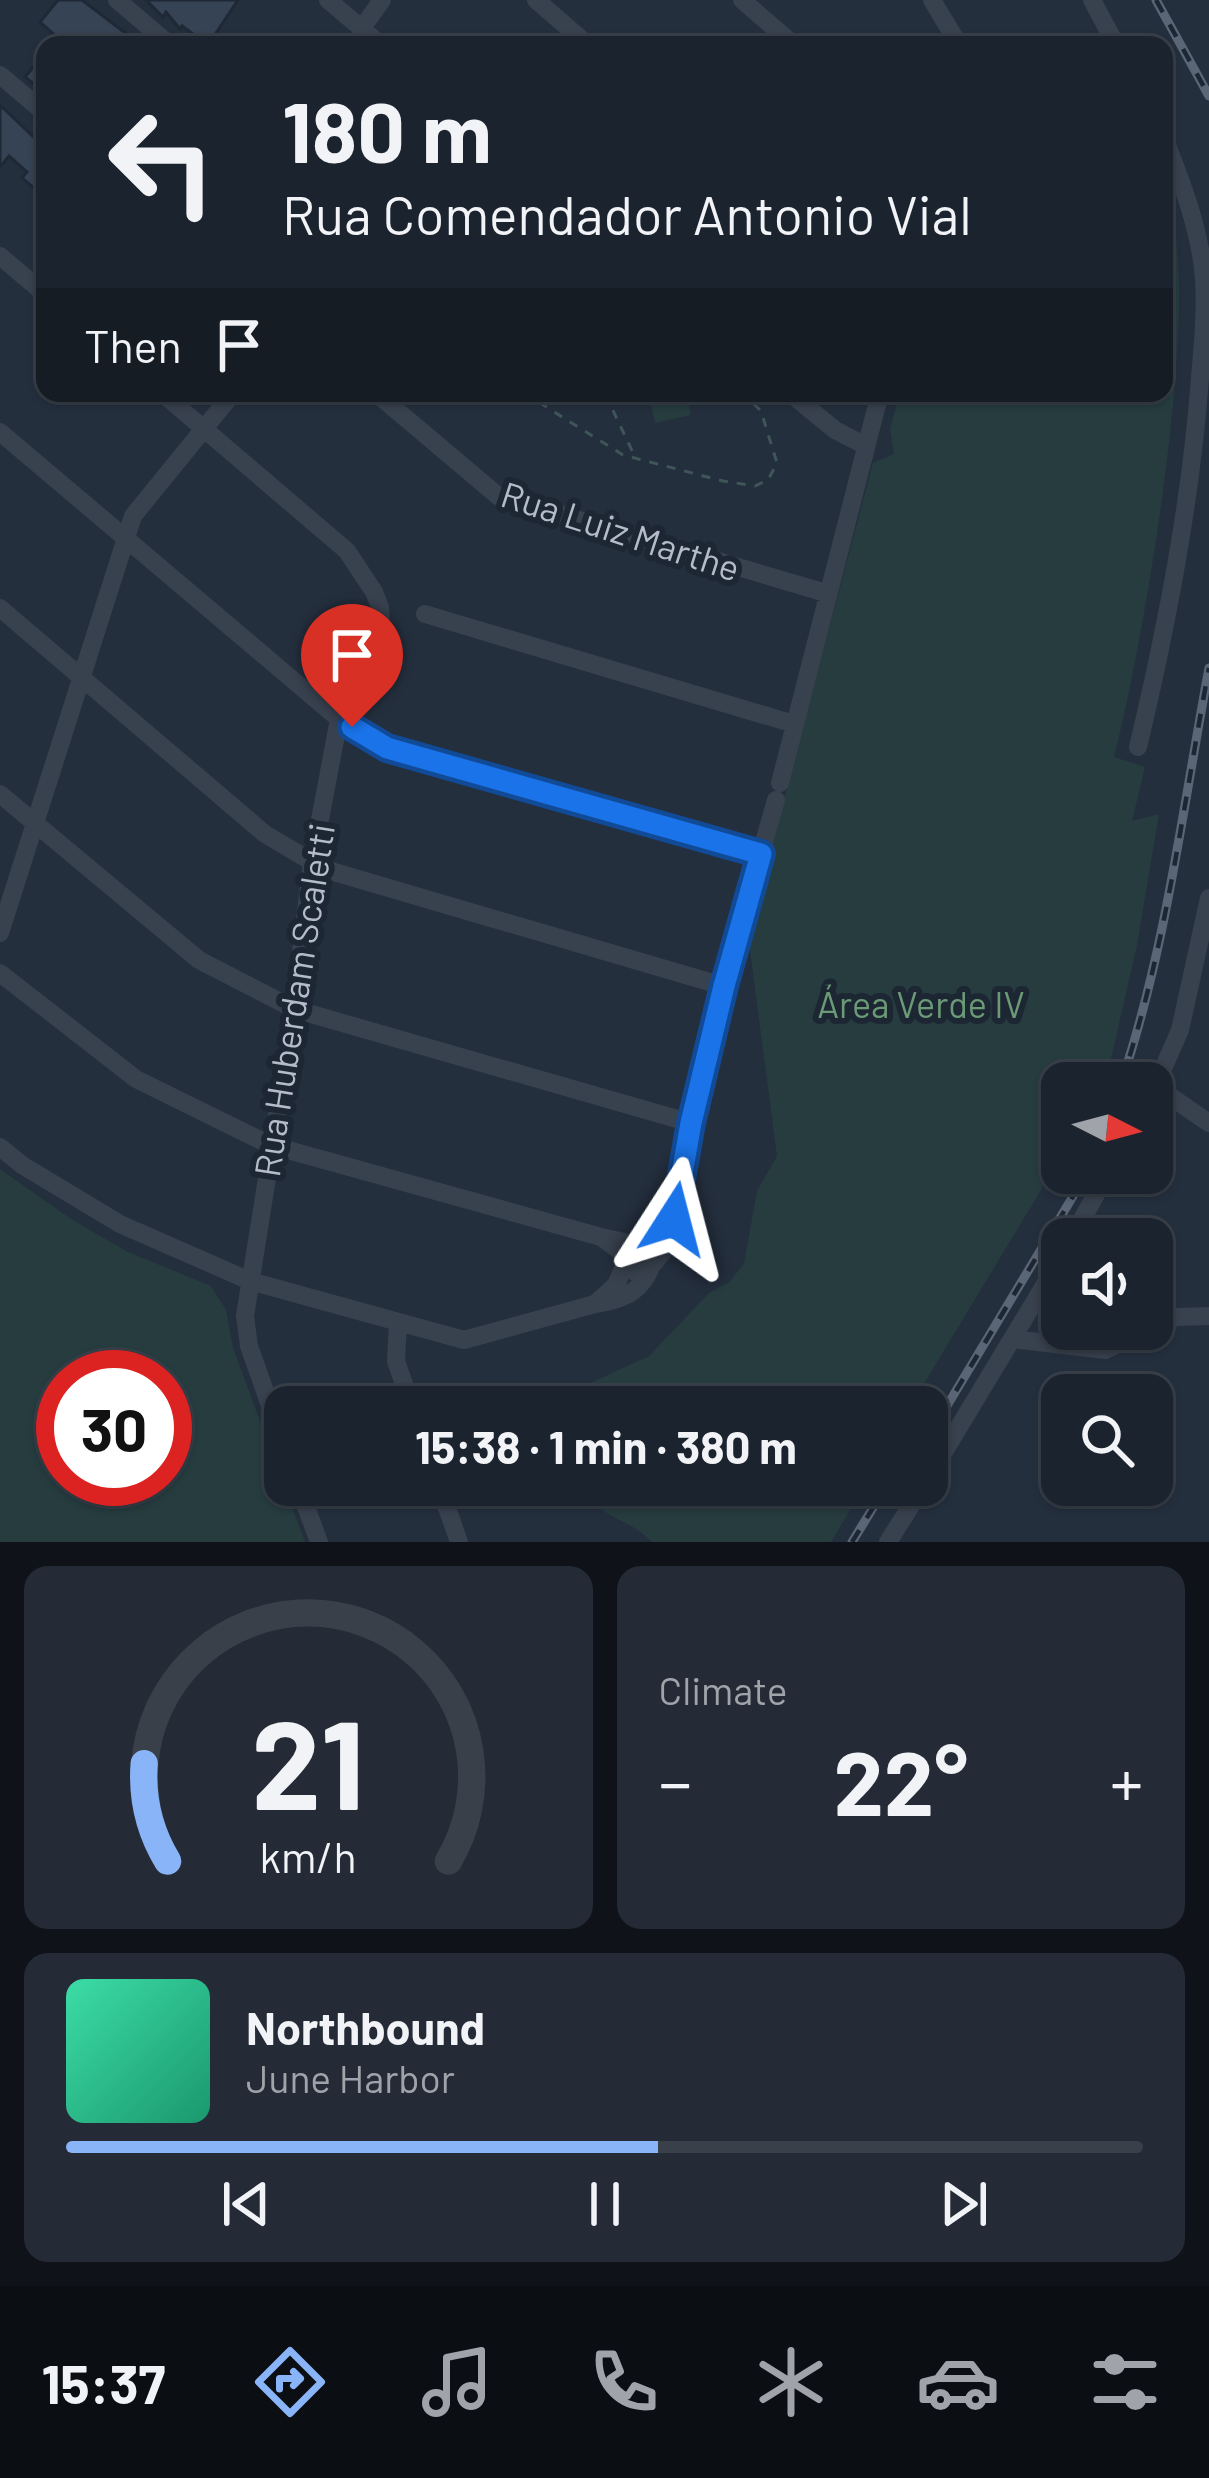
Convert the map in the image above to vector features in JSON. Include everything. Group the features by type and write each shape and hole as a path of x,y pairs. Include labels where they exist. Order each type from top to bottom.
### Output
{"street":[{"path":"117,0 159,36"},
{"path":"328,0 371,36"},
{"path":"362,28 382,0"},
{"path":"742,0 784,36"},
{"path":"932,0 954,36"},
{"path":"1092,0 1111,36"},
{"path":"548,4 579,36"},
{"path":"0,75 36,105"},
{"path":"1138,747 1159,660 1187,492 1203,337 1203,271 1192,210 1173,163"},
{"path":"0,256 36,286"},
{"name":"Rua Huberdam Scaletti","path":"173,402 347,551 380,607 381,625 339,719 312,862 294,1009 270,1144 245,1316 249,1346 264,1388"},
{"path":"0,933 133,516 225,402"},
{"name":"Rua Luiz Marthe","path":"394,402 498,496 826,592"},
{"path":"801,402 835,430 864,445"},
{"path":"0,1147 120,1224 250,1281 464,1340 595,1304 643,1259 667,1247 724,986 877,402"},
{"path":"0,432 339,719 387,748 761,854"},
{"path":"0,608 265,834 312,862 724,986"},
{"path":"425,614 794,724"},
{"path":"0,794 199,960 294,1009 691,1123"},
{"path":"1166,1062 1180,1030 1209,898"},
{"path":"0,974 136,1079 270,1144 601,1237 643,1259"},
{"path":"1173,1101 1209,1123"},
{"path":"948,1447 1041,1292"},
{"path":"1013,1340 1106,1350 1176,1317 1209,1316"},
{"path":"398,1322 396,1361 405,1386"},
{"path":"306,1506 319,1542"},
{"path":"446,1506 459,1542"},
{"path":"888,1542 911,1506"}],"path":[{"path":"543,402 592,437 637,460 755,486 768,480 777,463 761,411 752,402"},
{"path":"609,402 637,460"}],"green space":[{"path":"1173,226 1179,302 1175,381 1173,400"},
{"path":"688,402 691,415 655,423 651,405"},
{"name":"Área Verde IV","path":"898,402 1173,402 1154,556 1114,757 1145,767 1132,821 1159,814 1137,945 1110,1062 1041,1062 1041,1190 923,1386 584,1386 649,1356 744,1264 757,1191 777,1156 748,935 873,463 894,454 890,429"},
{"path":"0,1169 128,1252 211,1286 226,1310 233,1348 264,1432 264,1506 292,1506 305,1542 0,1542"},
{"path":"852,1506 831,1542 652,1542 598,1507"}],"building":[{"path":"58,0 82,0 128,35 56,36 40,22"},
{"path":"146,0 238,0 214,36 196,36 180,29 166,12 163,17"},
{"path":"36,64 36,86 25,77"},
{"path":"0,105 36,139 36,188 22,178 27,172 9,156 0,167"}],"railway":[{"path":"1156,0 1209,96"},
{"path":"1128,1062 1162,930 1209,668"},
{"path":"948,1404 1074,1194"},
{"path":"852,1542 874,1506"}],"route":[{"path":"352,727 387,748 761,854 691,1123 674,1219"}]}
